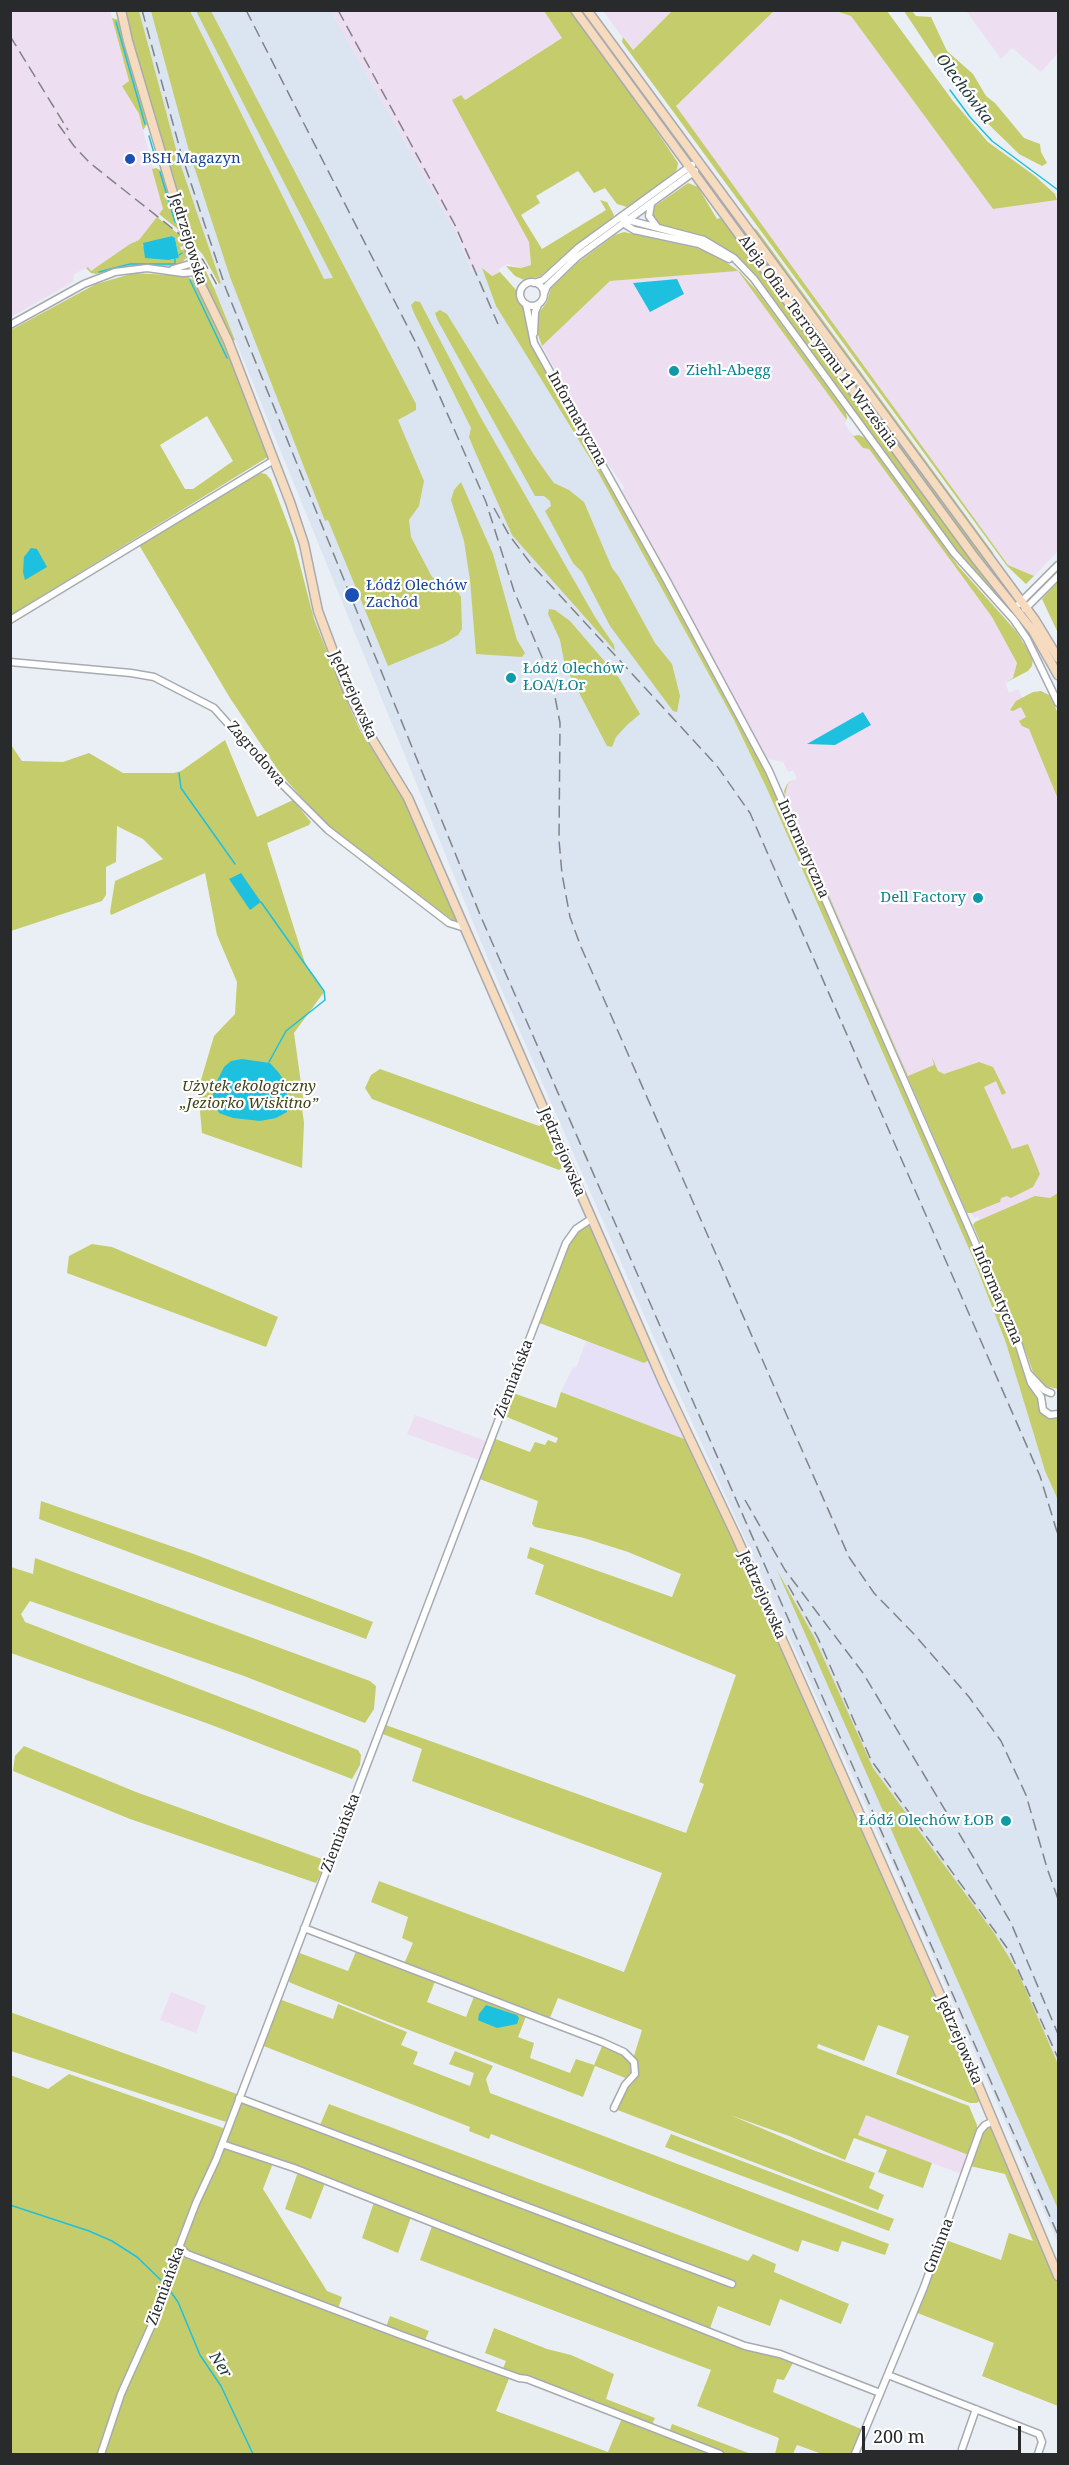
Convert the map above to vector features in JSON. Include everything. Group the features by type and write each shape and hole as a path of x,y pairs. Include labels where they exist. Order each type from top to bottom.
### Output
{"street":[{"name":"Jędrzejowska","path":"121,10 194,267 228,341 299,526 318,611 347,689 369,734 408,798 663,1382 802,1683 994,2121 1059,2276"},
{"name":"Aleja Ofiar Terroryzmu 11 Września","path":"575,10 695,167 1059,658"},
{"name":"Aleja Ofiar Terroryzmu 11 Września","path":"587,10 695,167"},
{"path":"695,167 625,220 571,263 547,286 538,304 526,304 521,296 522,288 527,284 543,280 570,255 625,220 652,202 695,167"},
{"path":"652,202 649,216 657,227"},
{"path":"625,220 704,240 725,252 739,265 767,297 954,553 1022,631 1035,652 1059,703"},
{"path":"625,220 634,230 708,248 739,265"},
{"path":"10,325 105,275 137,268 166,269 183,273 194,267"},
{"path":"534,282 542,287 544,294"},
{"name":"Informatyczna","path":"526,304 531,338 769,771 1008,1317 1031,1383 1042,1400 1042,1408 1046,1413 1054,1416 1059,1414"},
{"name":"Informatyczna","path":"537,348 534,312 538,304"},
{"path":"10,620 274,460"},
{"path":"1020,608 1059,565"},
{"path":"1020,608 1059,576"},
{"name":"Aleja Ofiar Terroryzmu 11 Września","path":"1020,608 1059,675"},
{"name":"Zagrodowa","path":"10,662 131,672 154,677 214,708 281,783 328,830 449,923 465,928"},
{"name":"Ziemiańska","path":"101,2454 121,2394 159,2308 196,2204 222,2144 568,1240 576,1229 591,1219"},
{"name":"Informatyczna","path":"1027,1371 1044,1390 1051,1393"},
{"path":"1042,1400 1051,1393 1059,1394"},
{"path":"304,1928 624,2052 634,2062 635,2074 625,2085 614,2108"},
{"path":"239,2098 732,2284"},
{"name":"Gminna","path":"855,2454 924,2287 980,2131 985,2125 994,2121"},
{"path":"222,2144 294,2168 420,2220 745,2346 780,2354 880,2392"},
{"path":"180,2247 187,2254 401,2335 526,2379 720,2454"},
{"path":"888,2375 1039,2434 1042,2438 1038,2454"},
{"path":"962,2449 976,2409"}],"shaded area":[{"path":"11,11 110,11 129,81 122,86 139,115 164,209 139,240 91,272 88,267 74,274 73,282 11,317"},
{"path":"139,11 331,11 457,235 472,272 482,268 496,306 594,465 734,720 767,789 973,1258 1006,1343 1045,1471 1058,1500 1058,2243 902,1885 658,1347 486,954 214,288 221,283 179,160"},
{"path":"331,11 544,11 562,38 464,100 529,242 531,265 521,268 508,264 492,276 486,273 473,273 457,235"},
{"path":"603,11 672,11 632,50"},
{"path":"774,11 836,11 851,16 993,209 1058,201 1058,551 1034,576 1008,565 676,106"},
{"path":"966,11 1058,11 1058,53 1041,72 1012,48 1001,59"},
{"path":"738,271 846,419 844,423 863,448 869,449 992,617 1017,663 1013,678 1005,682 1009,693 1018,689 1023,699 1058,741 1058,1265 980,1220 978,1216 974,1218 971,1213 967,1212 785,795 788,783 797,779 793,770 788,772 783,762 768,759 622,490 625,488 606,461 542,346 610,281"},
{"path":"586,1341 644,1363 649,1360 687,1440 561,1392 573,1367 576,1368"},
{"path":"415,1415 486,1441 479,1460 407,1434"},
{"path":"171,1992 206,2006 196,2033 160,2020"},
{"path":"866,2114 971,2156 964,2175 858,2135"}],"green space":[{"path":"125,11 139,11 179,160 221,283 219,284 203,255 191,241 136,58"},
{"path":"151,11 190,11 324,279 333,278 196,11 211,11 416,404 416,410 398,420 424,481 419,506 409,520 411,537 432,577 457,590 461,597 462,629 458,635 444,643 388,666 328,520 325,521 230,277 189,151"},
{"path":"544,11 570,11 631,93 678,163 673,175 627,207 617,204 605,188 594,193 578,171 536,196 540,203 521,215 542,249 606,210 600,200 607,202 614,215 541,276 524,280 515,276 506,266 521,268 531,265 529,242 452,100 461,95 465,100 562,38"},
{"path":"672,11 774,11 676,106 1008,565 1034,576 1026,584 1007,566 622,42 623,37 633,50"},
{"path":"836,11 887,11 953,101 988,142 1035,176 1055,194 1057,200 993,209 851,16"},
{"path":"904,11 912,11 916,16 931,17 947,51 973,74 986,96 995,103 1024,138 1040,144 1041,152 1047,163 1042,166 1019,154 972,108"},
{"path":"112,18 119,20 148,123 143,130 139,114 122,86 129,81"},
{"path":"152,169 162,171 180,231 159,214 163,209"},
{"path":"713,174 752,227 757,230 994,554 984,547"},
{"path":"705,180 760,252 1009,591 957,528"},
{"path":"688,183 698,187 717,219 720,218 731,229 1001,598 999,599 959,555 760,282 709,240 659,225 652,217 655,206"},
{"path":"157,217 182,237 184,246 180,247 181,250 185,249 186,258 179,266 131,266 96,274 91,273 86,268 88,267 91,271 139,240","holes":["172,236 175,238 179,258 169,260 142,245"]},
{"path":"624,232 701,249 719,257 740,272 757,291 846,412 847,418 844,424 846,419 738,271 610,281 542,346 538,335 538,314 547,302 551,288 577,263 615,235"},
{"path":"193,249 214,288 235,340 232,341 202,279"},
{"path":"482,268 492,276 500,272 517,291 527,313 528,334 533,347 660,575 770,780 1038,1394 1040,1410 1048,1418 1058,1418 1058,1500 1045,1471 1006,1343 973,1258 767,789 734,720 594,465 496,306"},
{"path":"134,273 187,276 193,280 230,358 268,457 11,615 11,330 96,284","holes":["207,416 233,461 193,489 185,489 160,445"]},
{"path":"415,301 420,302 481,418 595,617 614,645 615,651 512,535 469,437 471,428 414,313 411,305"},
{"path":"440,310 447,314 534,455 554,483 569,490 584,502 612,568 655,643 672,664 680,696 677,712 673,711 610,626 582,572 573,563 545,511 551,506 550,501 544,496 535,496 438,321 435,313"},
{"path":"859,435 865,438 959,567 1016,631 1033,658 1032,666 1028,671 1005,683 1013,678 1017,663 992,617 869,449 863,448 853,436"},
{"path":"260,473 266,474 271,480 293,538 314,619 349,706 361,732 402,795 457,922 324,823 280,773 230,698 139,545"},
{"path":"461,482 493,554 517,640 525,653 522,657 476,654 470,580 464,541 451,500 454,490"},
{"path":"1058,582 1058,633 1042,599"},
{"path":"549,609 555,610 570,621 619,678 640,714 616,737 612,747 607,746 565,666 560,640 548,614"},
{"path":"1041,691 1051,696 1058,714 1058,799 1029,729 1022,726 1019,721 1026,717 1021,707 1010,710 1016,701 1033,692"},
{"name":"Użytek ekologiczny „Jeziorko Wiskitno”","path":"225,740 257,817 293,800 311,822 309,825 267,843 306,966 324,992 294,1033 304,1105 302,1108 304,1123 302,1168 202,1133 198,1090 214,1036 235,1014 237,982 217,935 205,873 111,915 115,881 163,859 143,839 117,826 116,862 106,867 106,895 102,901 11,931 11,745 22,761 63,762 89,753 123,773 174,773 181,771"},
{"path":"788,783 785,795 908,1076 934,1065 932,1057 938,1071 944,1074 979,1062 993,1067 1006,1093 1002,1095 996,1081 984,1087 1012,1149 1028,1144 1040,1174 1033,1187 1011,1198 1007,1196 1001,1198 1000,1202 967,1213 785,796 784,791"},
{"path":"380,1069 539,1126 544,1123 562,1168 559,1170 372,1099 365,1088 371,1075"},
{"path":"1058,1193 1058,1389 1045,1386 1033,1372 1016,1325 973,1225 975,1222 1035,1196 1050,1198"},
{"path":"587,1225 593,1230 649,1360 644,1363 537,1322 566,1247 577,1231"},
{"path":"92,1244 112,1247 278,1317 266,1347 67,1273 69,1256"},
{"path":"510,1392 556,1408 561,1392 687,1440 725,1518 982,2099 977,2103 970,2103 896,2074 909,2036 878,2025 864,2061 818,2044 817,2048 969,2106 977,2125 971,2156 866,2115 858,2135 932,2163 923,2188 878,2172 887,2150 854,2138 845,2160 789,2136 730,2115 875,2173 869,2188 884,2195 878,2210 615,2109 628,2083 636,2076 633,2059 642,2030 558,1998 549,2020 404,1964 413,1943 402,1938 408,1917 371,1902 379,1881 624,1972 662,1873 412,1781 422,1749 380,1733 383,1724 686,1833 704,1784 699,1782 736,1675 535,1594 544,1565 527,1558 530,1547 672,1597 681,1574 628,1552 584,1538 535,1527 532,1524 538,1501 477,1478 493,1438 530,1452 535,1442 545,1445 548,1440 556,1443 558,1438 502,1415"},
{"path":"41,1501 191,1553 373,1622 366,1639 39,1519"},
{"path":"35,1558 370,1681 376,1686 374,1709 365,1723 244,1676 30,1601 21,1614 25,1622 358,1750 361,1755 360,1765 352,1779 209,1724 11,1653 11,1567 33,1574"},
{"path":"777,1570 814,1637 873,1768 994,1933 1018,1972 1058,2064 1058,2209"},
{"path":"24,1746 136,1792 327,1861 316,1883 130,1819 13,1771 15,1756"},
{"path":"357,1949 436,1979 427,2002 466,2017 475,1994 527,2014 518,2037 534,2043 530,2058 570,2073 576,2059 594,2065 603,2044 623,2053 632,2061 634,2072 628,2079 595,2066 583,2097 383,2020 287,1980 297,1952 348,1971"},
{"path":"279,1999 333,2019 338,2004 407,2032 401,2045 418,2052 413,2064 470,2086 474,2073 449,2064 455,2051 493,2066 486,2079 490,2093 889,2244 885,2255 842,2241 838,2252 802,2240 798,2252 491,2134 489,2139 469,2131 470,2127 261,2045"},
{"path":"10,2012 237,2094 226,2122 11,2051"},
{"path":"69,2074 226,2129 242,2096 320,2125 329,2104 748,2261 753,2254 776,2264 774,2272 849,2304 841,2324 780,2299 770,2326 718,2306 709,2331 273,2163 263,2189 327,2291 342,2297 338,2309 510,2376 496,2411 608,2452 622,2418 718,2454 11,2454 10,2075 48,2089"},
{"path":"990,2124 1058,2282 1058,2406 982,2376 994,2343 915,2312 943,2239 1001,2260 1009,2233 1033,2241 1005,2174 970,2166 982,2132"},
{"path":"671,2134 894,2219 889,2231 665,2147"},
{"path":"298,2172 325,2183 311,2219 285,2209"},
{"path":"374,2202 411,2217 398,2253 362,2238"},
{"path":"432,2226 794,2361 784,2380 777,2379 773,2392 861,2429 851,2454 822,2454 797,2445 793,2454 775,2454 779,2438 697,2406 711,2370 420,2260"},
{"path":"390,2316 429,2331 424,2342 386,2327"},
{"path":"494,2328 547,2349 571,2355 614,2374 606,2399 655,2418 651,2427 502,2371 506,2361 485,2353"},
{"path":"672,2424 751,2454 724,2454 669,2433"}],"water":[{"path":"172,236 175,238 179,258 169,260 145,258 143,243"},
{"path":"677,279 684,294 650,312 633,283"},
{"path":"31,548 37,549 47,567 25,580 24,557"},
{"path":"863,712 871,725 835,745 807,744"},
{"path":"241,873 261,902 250,910 229,879"},
{"path":"242,1059 270,1063 279,1073 287,1085 287,1112 276,1118 260,1121 233,1118 219,1113 213,1099 213,1089 224,1067 231,1061"},
{"path":"486,2005 517,2015 519,2018 517,2024 497,2028 478,2020 479,2014"}],"waterway":[{"path":"116,22 145,124"},
{"name":"Olechówka","path":"950,90 992,141 1058,190"},
{"path":"149,136 156,160"},
{"path":"160,172 175,222"},
{"path":"99,272 130,264 175,264 175,259"},
{"path":"190,280 227,358"},
{"path":"179,773 181,788 235,864"},
{"path":"261,902 324,991 325,1000 286,1031 269,1062"},
{"name":"Ner","path":"10,2205 112,2241 137,2257 164,2283"},
{"name":"Ner","path":"168,2288 178,2302 200,2355 221,2386 253,2454"}],"railway":[{"path":"142,10 181,153 226,289 481,917 1058,2235"},
{"path":"246,10 419,349 486,502 514,591 552,681 560,723 559,840 562,874 570,917 581,947 849,1557 874,1593 913,1633 969,1697 1001,1741 1026,1795 1058,1899"},
{"path":"338,10 455,225 498,324"},
{"path":"10,36 68,130"},
{"path":"58,124 90,163 187,240 203,260 218,287"},
{"path":"494,508 509,535 531,564 717,766 750,813 1040,1476 1058,1535"},
{"path":"745,1500 785,1570 863,1673 972,1855 1011,1923 1058,2034"},
{"path":"788,1585 818,1638 871,1760 1010,1952 1058,2058"}],"place":[{"name":"BSH Magazyn","path":"130,159"},
{"name":"Ziehl-Abegg","path":"674,371"},
{"name":"Łódź Olechów Zachód","path":"352,595"},
{"name":"Łódź Olechów ŁOA/ŁOr","path":"511,678"},
{"name":"Dell Factory","path":"978,898"},
{"name":"Łódź Olechów ŁOB","path":"1006,1821"}]}
